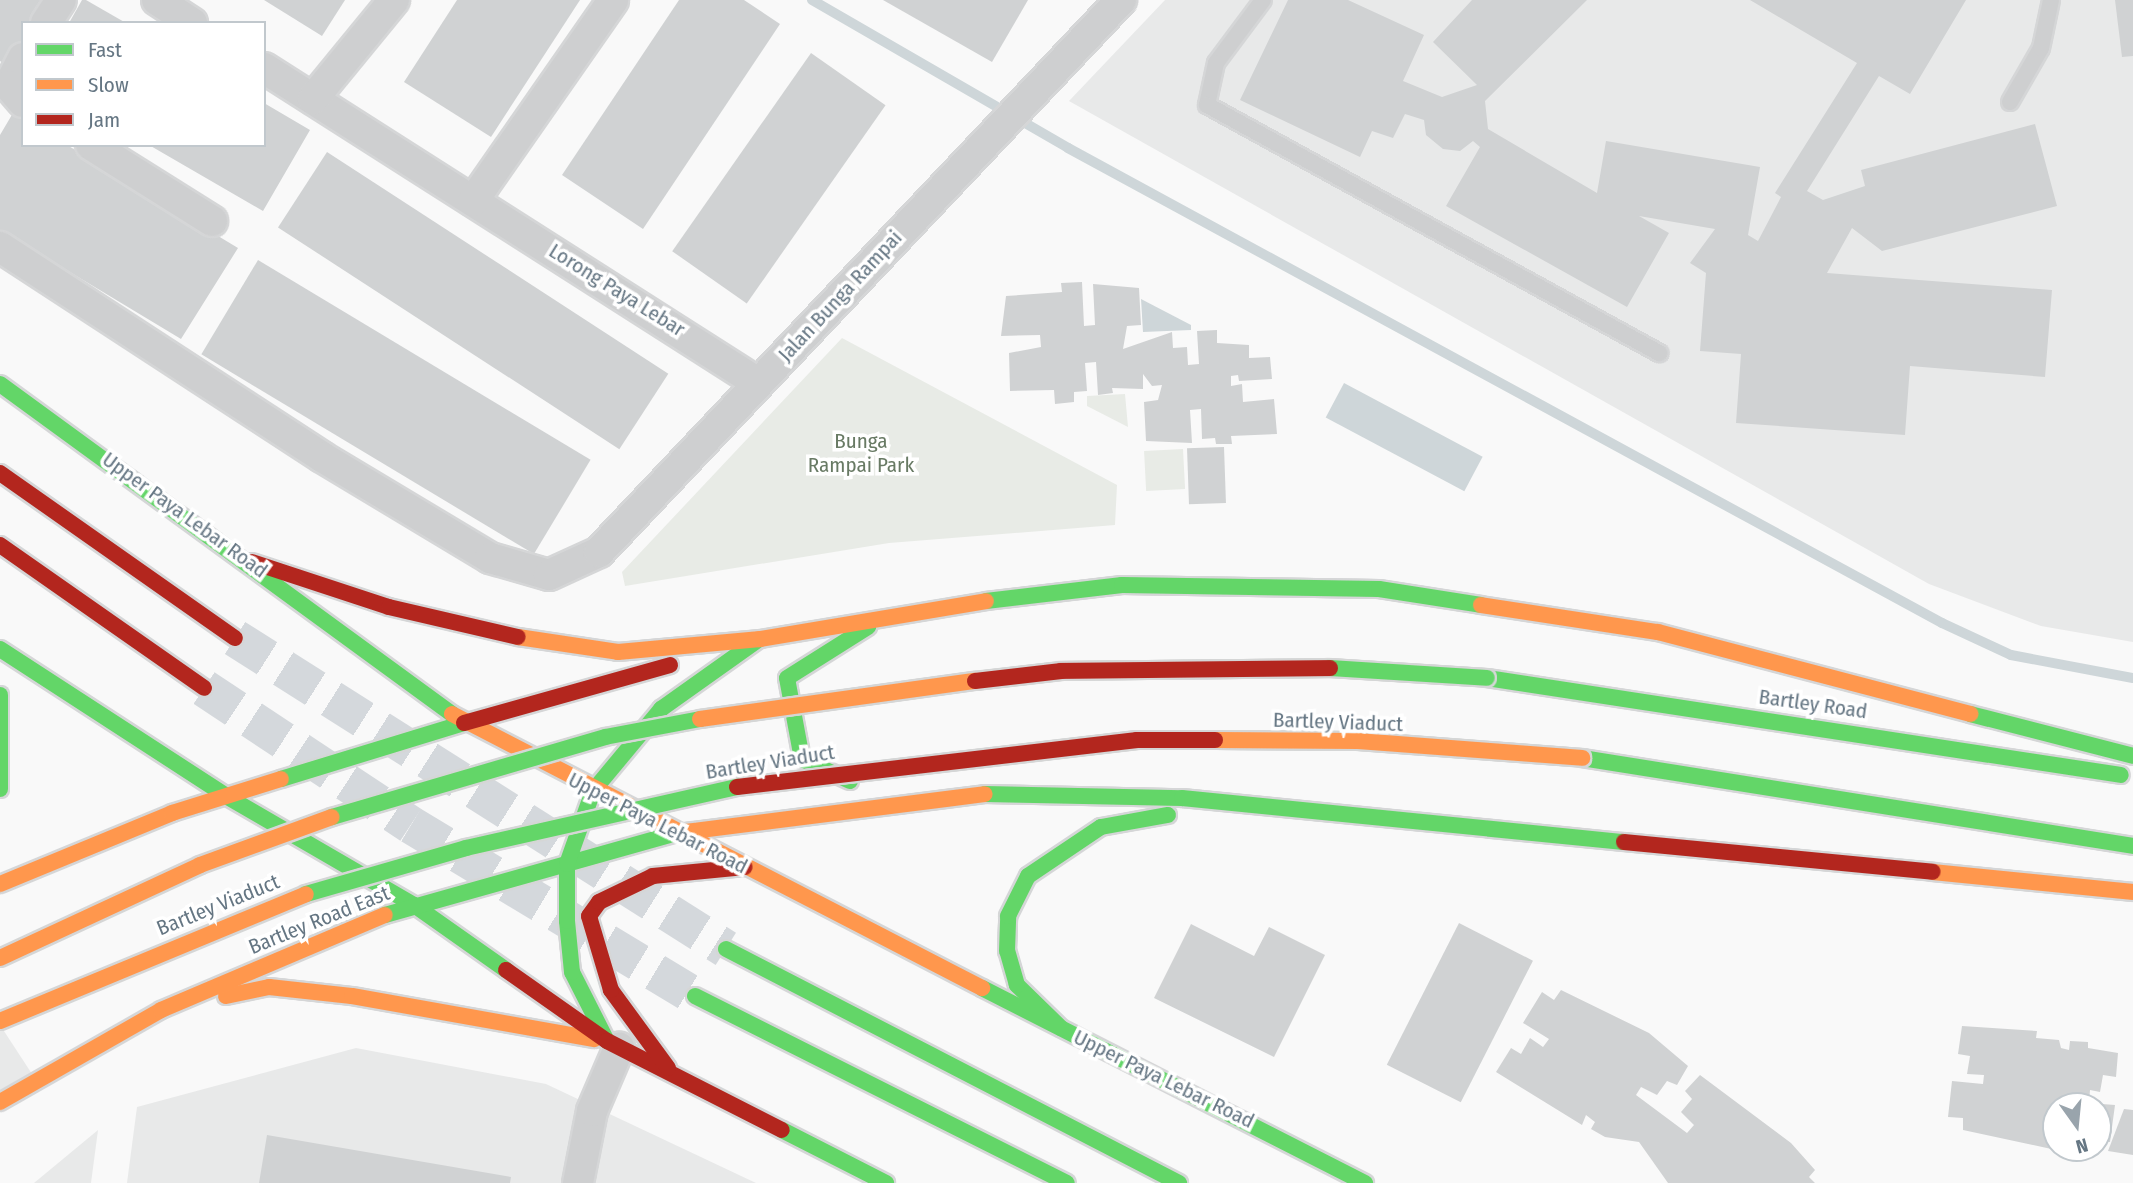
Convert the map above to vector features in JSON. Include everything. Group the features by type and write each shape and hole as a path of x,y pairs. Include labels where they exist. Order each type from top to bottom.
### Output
{"main road":[{"name":"Upper Paya Lebar Road","path":"0,384 252,562 464,723 1365,1183"},
{"path":"0,473 235,638"},
{"path":"0,545 204,688"},
{"path":"252,562 389,607 503,635 618,652 760,639 882,618 1122,586 1379,589 1658,632 2133,756"},
{"path":"882,618 788,678 802,759 893,801"},
{"path":"0,884 226,796 464,723 760,639"},
{"path":"613,1044 572,972 567,864 593,791 661,709 760,639"},
{"path":"0,649 226,796 414,905 613,1044 678,1081 886,1183"},
{"name":"Bartley Viaduct","path":"0,958 200,865 324,819 605,737 754,708 1061,671 1362,668 1487,678"},
{"name":"Bartley Road","path":"1487,678 2133,777"},
{"path":"0,695 0,789"},
{"name":"Bartley Viaduct","path":"0,1021 281,901 466,848 746,785 1137,740 1358,741 1582,758 2133,846"},
{"name":"Bartley Road East","path":"0,1102 161,1010 351,925 414,905 677,833 893,801 979,794 1228,804"},
{"path":"1061,1028 1017,985 1007,951 1008,916 1028,876 1058,850 1101,827 1228,804 1373,813 2133,891"},
{"path":"678,1081 611,990 589,916 599,902 653,876 745,867"},
{"path":"726,949 1179,1183"},
{"path":"161,1010 269,987 613,1044"},
{"path":"695,996 1067,1183"}],"street":[{"path":"47,21 61,0"},
{"path":"157,0 189,21"},
{"path":"313,99 394,0"},
{"path":"473,201 613,0"},
{"name":"Jalan Bunga Rampai","path":"0,247 491,558 549,575 600,552 1121,0"},
{"path":"21,62 9,86 21,100"},
{"name":"Lorong Paya Lebar","path":"266,69 758,383"},
{"path":"94,147 212,221"},
{"path":"578,1183 592,1111 613,1044"}],"lane":[{"path":"1263,0 1216,63 1207,105 1659,353"},
{"path":"2010,102 2040,48 2051,0"}],"shaded area":[{"path":"1165,0 2133,0 2133,642 2041,626 1929,584 1069,101"},
{"path":"1141,299 1191,325 1191,330 1143,332"},
{"path":"1344,383 1483,457 1464,491 1326,417"},
{"path":"0,1025 34,1077 0,1102"},
{"path":"356,1048 546,1084 756,1183 127,1183 137,1107"},
{"path":"98,1130 91,1183 34,1183"}],"green space":[{"name":"Bunga Rampai Park","path":"842,338 1117,485 1115,525 889,543 625,586 622,572"},
{"path":"1125,394 1128,427 1087,406 1087,396"},
{"path":"1183,449 1185,489 1146,491 1144,451"}],"building":[{"path":"0,0 48,0 34,21 21,21 21,42 6,65 0,61"},
{"path":"82,0 86,0 123,21 70,21"},
{"path":"264,0 345,0 322,36"},
{"path":"457,0 580,0 491,137 404,82"},
{"path":"679,0 744,0 780,24 643,229 562,175"},
{"path":"883,0 1028,0 992,62"},
{"path":"1288,0 1348,0 1424,35 1403,81 1442,97 1477,85 1433,42 1472,0 1587,0 1485,101 1488,129 1597,193 1606,141 1760,167 1748,235 1758,241 1781,197 1775,193 1857,63 1750,0 1966,0 1910,94 1879,76 1807,191 1823,200 1865,186 1861,170 2035,124 2057,206 1882,251 1852,228 1827,273 2052,290 2045,377 1910,366 1905,435 1736,423 1741,354 1700,351 1706,273 1690,263 1715,229 1639,216 1669,233 1627,307 1446,206 1480,147 1473,141 1460,151 1443,149 1426,135 1424,120 1405,114 1393,138 1372,131 1360,157 1240,100"},
{"path":"2115,0 2133,0 2133,56 2122,57"},
{"path":"811,53 886,105 747,303 672,251"},
{"path":"266,104 310,130 263,211 152,147 266,147"},
{"path":"13,113 21,118 21,147 70,147 238,248 181,339 0,230 0,135"},
{"path":"327,152 668,374 619,449 278,227"},
{"path":"258,260 591,460 534,554 201,354"},
{"path":"1082,282 1084,326 1095,325 1093,284 1139,288 1141,325 1127,326 1123,349 1172,332 1173,348 1187,347 1188,365 1199,364 1197,331 1217,330 1217,343 1249,345 1249,358 1270,357 1272,379 1239,381 1238,375 1231,376 1231,386 1242,384 1243,402 1274,399 1277,434 1231,436 1232,444 1216,444 1215,438 1202,439 1201,409 1190,410 1192,443 1146,441 1144,402 1158,400 1162,385 1152,386 1143,374 1143,389 1112,388 1113,393 1098,395 1096,362 1085,363 1087,391 1074,392 1074,402 1055,404 1054,390 1010,391 1009,353 1041,347 1040,335 1001,336 1006,296 1062,292 1061,283"},
{"path":"1224,447 1226,503 1189,504 1187,448"},
{"path":"1459,923 1533,961 1461,1102 1387,1065"},
{"path":"1191,924 1254,956 1269,927 1325,955 1274,1057 1154,998"},
{"path":"1561,990 1649,1033 1688,1066 1677,1085 1667,1081 1657,1095 1641,1087 1636,1095 1687,1133 1694,1125 1681,1112 1692,1099 1685,1091 1700,1075 1791,1143 1815,1170 1809,1177 1815,1183 1668,1183 1639,1142 1605,1137 1591,1129 1595,1122 1586,1115 1582,1125 1496,1072 1511,1048 1521,1054 1530,1038 1543,1047 1549,1039 1523,1023 1542,992 1554,1000"},
{"path":"1962,1026 2037,1031 2036,1038 2059,1040 2061,1048 2069,1050 2070,1041 2088,1042 2088,1048 2118,1053 2116,1077 2103,1075 2100,1092 2042,1092 2042,1147 1963,1130 1963,1118 1948,1117 1952,1081 1983,1084 1984,1075 1967,1074 1970,1056 1958,1054"},
{"path":"2112,1105 2115,1105 2112,1127"},
{"path":"2124,1109 2133,1110 2133,1155 2112,1152 2112,1140"},
{"path":"267,1135 511,1177 510,1183 259,1183"}],"waterway":[{"path":"812,0 1068,148 1942,623 2011,655 2133,678"}],"tunnel":[{"path":"235,638 726,949"},
{"path":"204,688 411,825 695,996"}],"traffic: fast":[{"path":"0,384 452,714"},
{"path":"986,601 1122,585 1379,589 1481,605"},
{"path":"850,781 802,759 787,678 868,627"},
{"path":"607,1041 572,972 567,921 567,864 593,791 661,709 758,640"},
{"path":"0,649 226,796 414,905 506,970"},
{"path":"1330,668 1487,678"},
{"path":"1487,678 2121,775"},
{"path":"0,695 0,789"},
{"path":"1970,714 2133,756"},
{"path":"332,817 605,737 700,719"},
{"path":"281,779 464,723"},
{"path":"1582,758 2133,846"},
{"path":"306,894 466,848 737,787"},
{"path":"985,794 1182,798 1624,842"},
{"path":"1061,1028 1017,985 1007,951 1008,916 1028,876 1101,827 1168,815"},
{"path":"385,915 677,833"},
{"path":"726,949 1179,1183"},
{"path":"982,988 1365,1183"},
{"path":"695,996 1067,1183"},
{"path":"782,1130 886,1183"}],"traffic: slow":[{"path":"518,637 618,652 760,639 986,601"},
{"path":"1481,605 1658,632 1970,714"},
{"path":"700,719 975,681"},
{"path":"452,714 982,988"},
{"path":"1215,740 1358,741 1582,758"},
{"path":"0,884 172,813 281,779"},
{"path":"677,833 985,794"},
{"path":"0,958 200,865 332,817"},
{"path":"1933,872 2133,892"},
{"path":"0,1021 306,894"},
{"path":"0,1102 161,1010 385,915"},
{"path":"226,996 269,987 352,996 594,1039"}],"traffic: jam":[{"path":"0,473 235,638"},
{"path":"0,545 204,688"},
{"path":"252,562 389,607 518,637"},
{"path":"464,723 670,665"},
{"path":"975,681 1061,671 1330,668"},
{"path":"737,787 1137,740 1215,740"},
{"path":"1624,842 1933,872"},
{"path":"668,1068 611,990 589,916 599,902 653,876 745,867"},
{"path":"506,970 607,1041 782,1130"}]}
